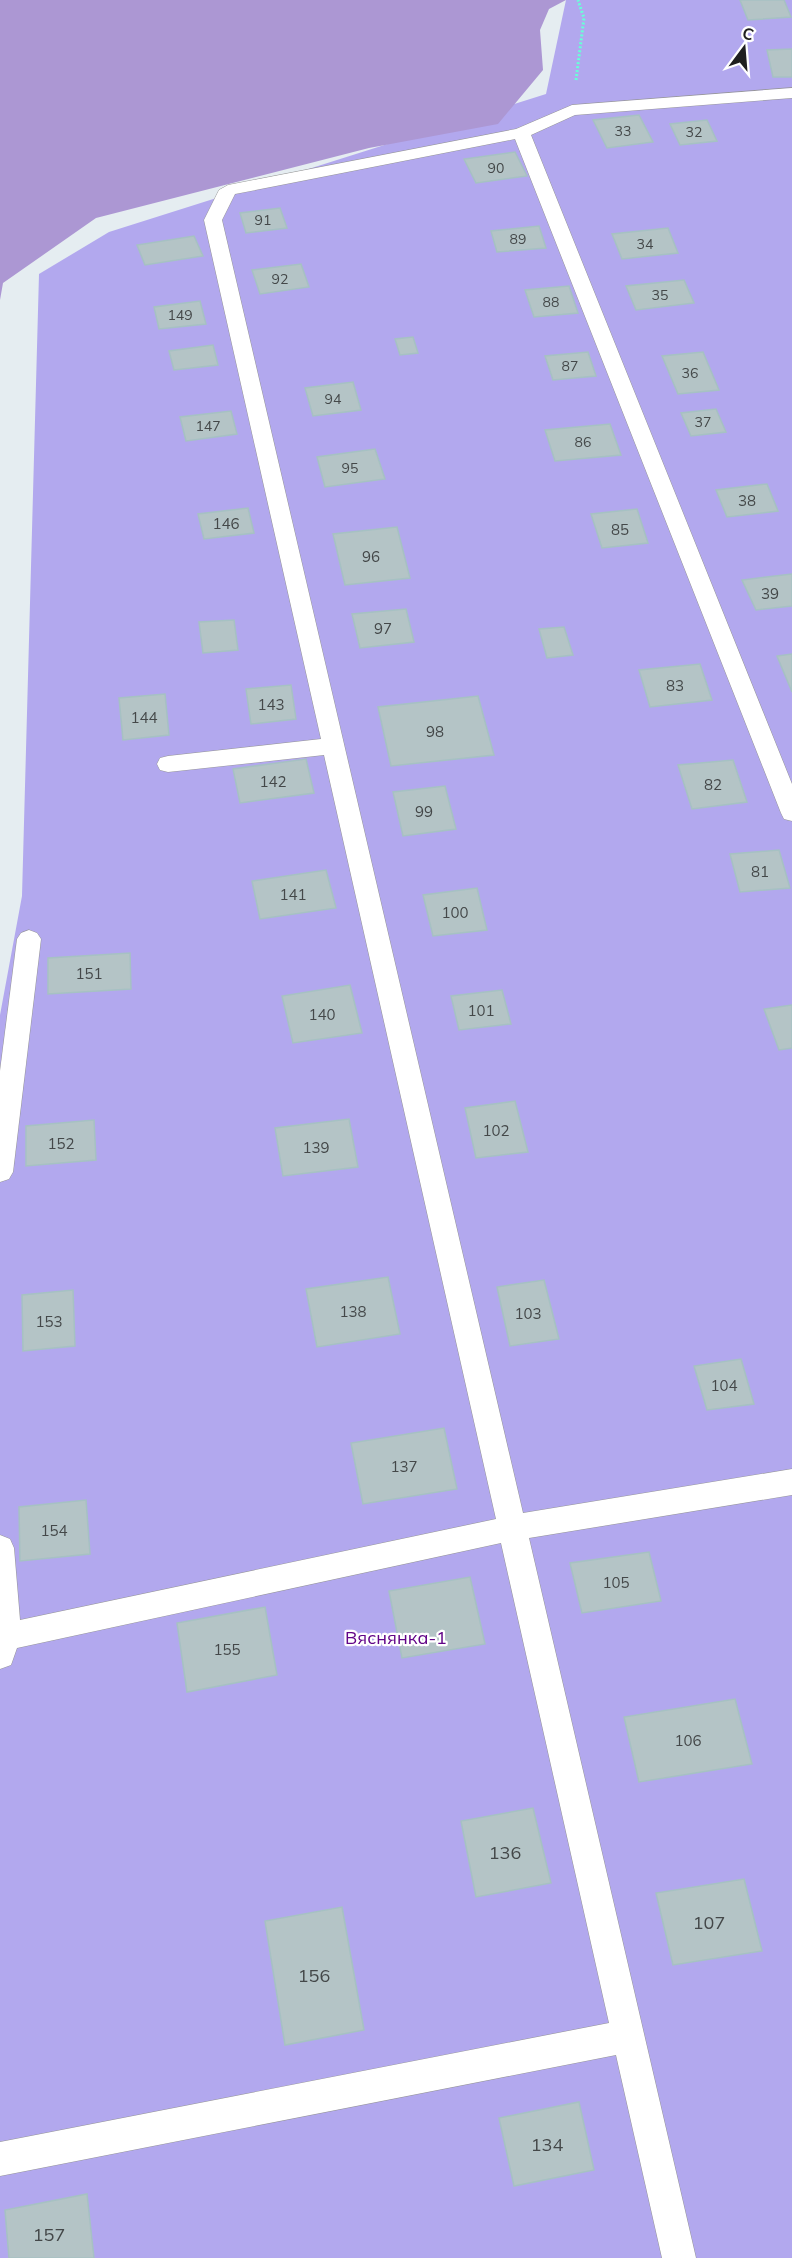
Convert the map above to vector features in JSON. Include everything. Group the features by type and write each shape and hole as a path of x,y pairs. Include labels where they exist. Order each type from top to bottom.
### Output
{"lane":[{"path":"679,2258 213,220 228,190 521,133 572,110 792,93"},
{"path":"521,133 792,813"},
{"path":"168,764 333,747"},
{"path":"0,1172 29,939"},
{"path":"0,1548 4,1646 512,1528 792,1482"},
{"path":"0,2159 628,2036"}],"path":[{"path":"572,110 584,18 578,0"}],"green space":[{"name":"Вяснянка-1","path":"566,0 792,0 792,2258 0,2258 0,1015 22,896 39,274 109,232 546,94"}],"shaded area":[{"path":"0,0 566,0 549,9 540,30 543,70 498,124 369,148 96,218 3,283 0,300"}],"building":[{"path":"740,0 784,0 791,17 748,20"},
{"path":"792,49 792,77 773,77 767,50"},
{"path":"639,115 653,142 607,148 593,120"},
{"path":"707,120 717,141 680,145 670,124"},
{"path":"515,152 527,176 476,183 464,159"},
{"path":"280,208 287,228 246,233 240,213"},
{"path":"539,226 546,248 497,252 491,231"},
{"path":"668,228 678,253 622,259 612,234"},
{"path":"194,236 203,256 145,265 137,245"},
{"path":"301,264 309,287 260,294 252,270"},
{"path":"684,280 694,303 636,310 626,286"},
{"path":"569,286 578,313 534,317 525,290"},
{"path":"200,301 206,324 159,329 154,307"},
{"path":"413,337 418,353 400,355 395,339"},
{"path":"213,345 218,365 174,370 169,351"},
{"path":"588,352 596,376 553,380 545,356"},
{"path":"703,352 719,390 678,394 662,356"},
{"path":"353,382 361,410 313,416 305,388"},
{"path":"716,409 726,432 691,436 681,413"},
{"path":"231,411 237,434 186,441 180,417"},
{"path":"610,424 621,455 555,461 545,430"},
{"path":"375,449 385,479 325,487 317,457"},
{"path":"767,484 778,511 727,517 716,490"},
{"path":"248,508 254,533 204,539 198,514"},
{"path":"637,509 648,543 602,548 591,514"},
{"path":"397,527 410,578 345,585 333,534"},
{"path":"792,574 792,606 756,610 742,580"},
{"path":"406,609 414,642 360,648 352,614"},
{"path":"234,620 238,650 203,653 199,622"},
{"path":"564,627 573,655 547,658 539,629"},
{"path":"792,654 792,692 777,656"},
{"path":"700,664 712,700 650,707 639,670"},
{"path":"291,685 296,719 251,724 246,689"},
{"path":"165,694 169,735 123,740 119,698"},
{"path":"478,696 494,755 391,766 378,707"},
{"path":"306,759 314,793 240,803 233,769"},
{"path":"733,760 747,802 692,809 678,765"},
{"path":"445,786 456,829 403,836 393,792"},
{"path":"779,850 790,888 740,892 730,854"},
{"path":"326,870 336,908 260,919 252,881"},
{"path":"477,888 487,930 433,936 423,895"},
{"path":"130,953 131,989 48,994 48,958"},
{"path":"350,985 362,1033 293,1043 282,996"},
{"path":"502,990 511,1024 459,1030 451,996"},
{"path":"792,1005 792,1048 779,1050 764,1009"},
{"path":"515,1101 528,1152 476,1158 465,1108"},
{"path":"349,1119 358,1167 283,1176 275,1128"},
{"path":"94,1120 96,1160 26,1166 26,1126"},
{"path":"388,1277 400,1334 317,1347 306,1289"},
{"path":"544,1280 559,1339 510,1346 497,1287"},
{"path":"73,1290 75,1346 23,1351 22,1295"},
{"path":"741,1359 754,1404 707,1410 694,1366"},
{"path":"444,1428 457,1489 363,1504 351,1443"},
{"path":"86,1500 90,1554 20,1561 19,1507"},
{"path":"649,1552 661,1601 582,1613 570,1563"},
{"path":"470,1577 485,1644 402,1658 389,1591"},
{"path":"265,1607 277,1675 187,1692 177,1623"},
{"path":"735,1699 752,1764 639,1782 624,1717"},
{"path":"533,1808 551,1883 476,1897 461,1821"},
{"path":"744,1879 762,1951 673,1965 656,1893"},
{"path":"342,1907 364,2030 285,2045 265,1921"},
{"path":"579,2102 594,2170 514,2186 499,2118"},
{"path":"87,2194 94,2258 9,2258 5,2210"}]}
